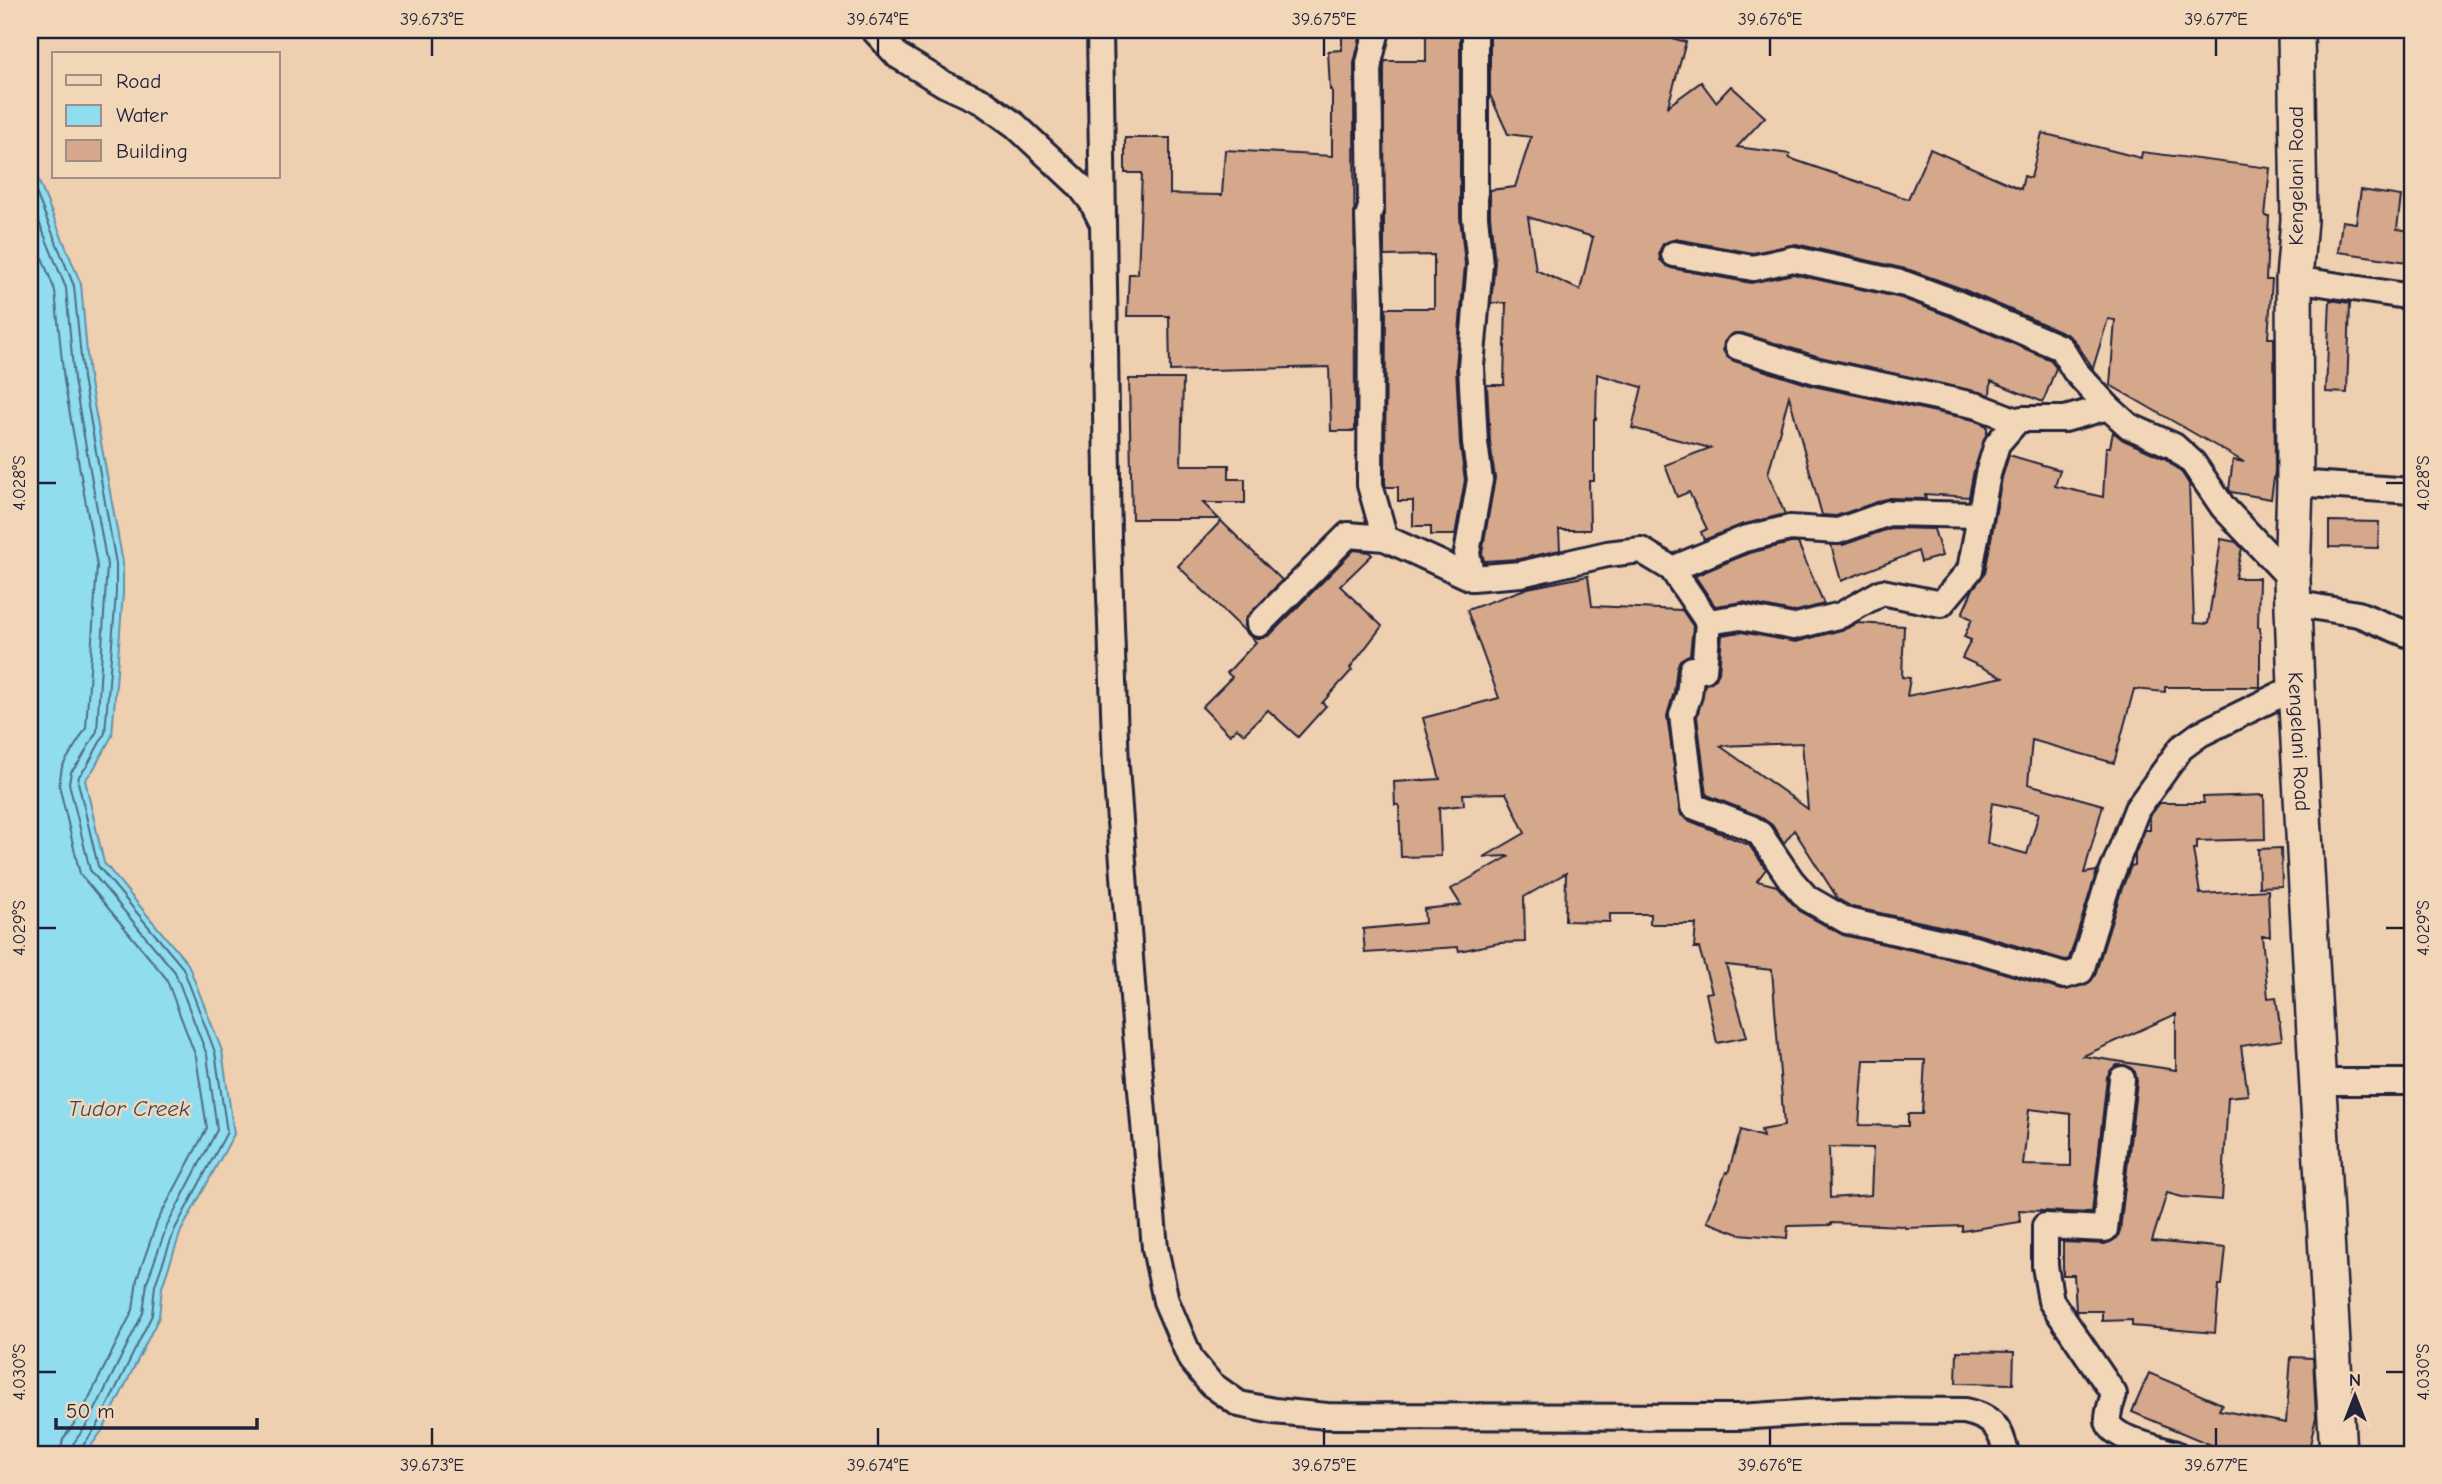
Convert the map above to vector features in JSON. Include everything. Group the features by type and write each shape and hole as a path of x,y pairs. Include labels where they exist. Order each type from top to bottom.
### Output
{"main road":[{"name":"Kengelani Road","path":"2296,30 2299,220 2294,279 2295,484 2292,592 2339,1454"}],"street":[{"path":"874,30 898,56 944,84 983,102 1015,125 1079,185 1104,228"},
{"path":"1100,30 1106,464 1116,767 1155,1248 1166,1301 1191,1360 1211,1384 1239,1404 1274,1411 1327,1416 1603,1418 1739,1417 1844,1410 1965,1411 1982,1416 1994,1424 2002,1436 2006,1454"},
{"path":"1377,30 1369,63 1370,485 1385,538"},
{"path":"1472,578 1468,553 1480,480 1471,366 1480,264 1475,218 1475,30"},
{"path":"1674,254 1753,268 1793,259 1905,284 2061,348 2075,371 2129,426 2174,446 2193,463 2223,507 2292,592 2412,636"},
{"path":"2294,279 2412,297"},
{"path":"1738,347 1816,371 1978,406 2017,421"},
{"path":"1708,622 1741,617 1793,627 1841,615 1882,592 1941,604 1970,570 1997,444 2017,421 2022,419 2065,419 2108,407"},
{"path":"2295,484 2412,491"},
{"path":"1672,569 1744,539 1790,528 1838,531 1889,513 1980,515"},
{"path":"1259,624 1348,535 1385,538 1472,578 1521,574 1607,554 1640,550 1672,569 1708,622 1704,670 1692,669 1689,695 1682,715 1693,806 1760,834 1791,880 1807,898 1847,921 1974,949 2066,976 2081,971 2106,886 2137,809 2181,748 2200,734 2296,687"},
{"path":"2122,1079 2105,1229 2045,1226 2045,1266 2051,1301 2114,1394 2108,1422 2112,1431 2176,1454"},
{"path":"2317,1082 2412,1082"}],"water":[{"name":"Tudor Creek","path":"30,160 81,284 89,377 123,563 112,736 85,780 104,863 188,964 222,1051 234,1134 181,1231 162,1287 159,1317 104,1428 85,1454 30,1454"}],"building":[{"path":"1342,30 1362,30 1354,63 1355,431 1331,431 1329,367 1170,371 1169,316 1127,316 1129,274 1138,274 1142,173 1125,173 1125,138 1170,138 1170,194 1222,195 1225,150 1332,156 1332,90 1328,51 1342,50"},
{"path":"1426,30 1460,30 1460,217 1465,264 1456,367 1460,444 1465,480 1455,535 1431,535 1431,526 1413,526 1413,501 1398,501 1398,487 1386,487 1385,483 1386,308 1434,308 1434,255 1384,256 1384,65 1385,61 1426,61"},
{"path":"1490,30 1644,30 1686,42 1668,106 1701,82 1716,102 1731,86 1765,117 1737,147 1790,154 1789,158 1908,199 1930,149 2021,189 2024,176 2031,178 2042,133 2141,158 2142,152 2270,168 2265,216 2269,216 2266,280 2272,280 2268,338 2274,338 2275,471 2271,499 2231,492 2229,489 2233,460 2244,462 2110,385 2115,320 2108,319 2093,368 2067,334 1960,288 1910,270 1796,244 1753,253 1676,239 1663,244 1659,252 1660,260 1671,268 1751,283 1793,274 1901,298 2051,360 2056,368 2043,402 1991,381 1990,395 1820,357 1742,333 1734,333 1724,342 1723,350 1727,357 1734,361 1813,386 1974,420 1987,426 1969,497 1925,494 1926,499 1889,498 1836,516 1822,515 1789,396 1768,474 1785,514 1741,525 1704,540 1701,532 1707,529 1689,492 1677,497 1665,465 1710,448 1632,428 1642,387 1597,374 1594,481 1589,481 1590,530 1559,530 1560,550 1519,559 1484,561 1482,553 1495,478 1487,385 1504,385 1506,303 1491,303 1495,262 1490,190 1515,187 1531,137 1508,134 1490,95","holes":["1528,217 1593,237 1580,290 1536,270"]},
{"path":"2361,190 2401,196 2397,229 2412,231 2408,262 2338,252 2342,221 2356,223"},
{"path":"2330,300 2350,303 2347,393 2326,392"},
{"path":"1129,379 1183,379 1181,465 1229,465 1229,479 1245,479 1245,503 1203,503 1219,519 1132,519"},
{"path":"2113,432 2123,440 2166,459 2182,473 2189,484 2194,623 2208,624 2221,539 2236,542 2242,548 2235,578 2259,578 2260,687 2165,687 2165,692 2134,689 2114,763 2032,740 2028,784 2103,805 2084,873 2097,871 2069,959 1977,934 1852,907 1838,899 1794,830 1784,843 1772,825 1759,816 1707,795 1697,717 1705,684 1716,679 1719,672 1722,635 1741,632 1796,642 1858,623 1904,626 1902,677 1910,678 1907,696 2003,677 1962,658 1971,640 1964,637 1972,619 1962,614 1973,589 1985,573 2002,478 2009,455 2060,470 2055,486 2103,497 2106,447 2110,447","holes":["1802,743 1808,809 1720,746","1992,803 2039,813 2027,854 1987,843"]},
{"path":"1221,521 1282,580 1245,620 1248,634 1256,638 1270,635 1354,550 1372,555 1340,586 1382,626 1350,668 1352,670 1322,703 1326,706 1298,737 1268,710 1244,734 1237,728 1230,735 1202,707 1232,677 1227,673 1256,642 1178,566"},
{"path":"2329,521 2379,522 2378,548 2329,547"},
{"path":"1891,528 1934,529 1942,556 1921,562 1918,551 1841,581 1831,545 1843,545"},
{"path":"1798,543 1824,604 1793,612 1743,602 1715,606 1695,576 1749,553"},
{"path":"1588,576 1592,606 1682,610 1693,626 1690,655 1680,660 1677,667 1667,716 1681,815 1749,845 1766,869 1757,881 1777,886 1799,911 1843,935 1970,963 2061,990 2085,985 2095,975 2121,891 2131,866 2135,865 2135,854 2145,830 2150,830 2150,816 2160,803 2204,803 2203,797 2264,795 2265,839 2197,841 2197,849 2193,849 2200,894 2268,890 2270,936 2262,936 2268,998 2276,997 2282,1040 2241,1046 2248,1095 2228,1097 2222,1200 2167,1193 2152,1241 2226,1248 2222,1285 2219,1285 2215,1333 2132,1326 2132,1320 2102,1321 2102,1311 2076,1311 2074,1275 2063,1275 2063,1242 2105,1244 2117,1238 2120,1231 2137,1081 2135,1072 2130,1067 2117,1065 2107,1077 2092,1213 2019,1210 2020,1222 1962,1231 1962,1226 1905,1228 1831,1223 1788,1226 1787,1238 1739,1234 1707,1222 1726,1172 1728,1173 1741,1130 1763,1137 1761,1130 1784,1126 1772,970 1726,965 1747,1037 1717,1043 1706,993 1712,992 1699,948 1694,948 1696,924 1650,924 1650,914 1610,914 1610,922 1565,921 1566,873 1524,897 1525,942 1499,943 1459,951 1458,947 1365,953 1363,929 1425,923 1424,909 1461,905 1451,889 1510,856 1484,857 1525,833 1506,793 1463,794 1464,805 1439,808 1441,856 1401,857 1399,805 1395,805 1394,782 1440,779 1423,718 1499,698 1467,610 1528,588","holes":["2176,1014 2176,1070 2083,1056","1864,1060 1925,1060 1922,1114 1908,1114 1908,1126 1859,1125","2029,1109 2071,1114 2071,1166 2023,1165","1829,1147 1873,1148 1871,1195 1830,1198"]},
{"path":"2281,848 2282,886 2259,887 2258,849"},
{"path":"1957,1351 2014,1352 2013,1384 1956,1383"},
{"path":"2291,1357 2313,1358 2316,1417 2308,1454 2220,1454 2221,1449 2132,1412 2149,1373 2222,1404 2219,1410 2286,1423"}]}
